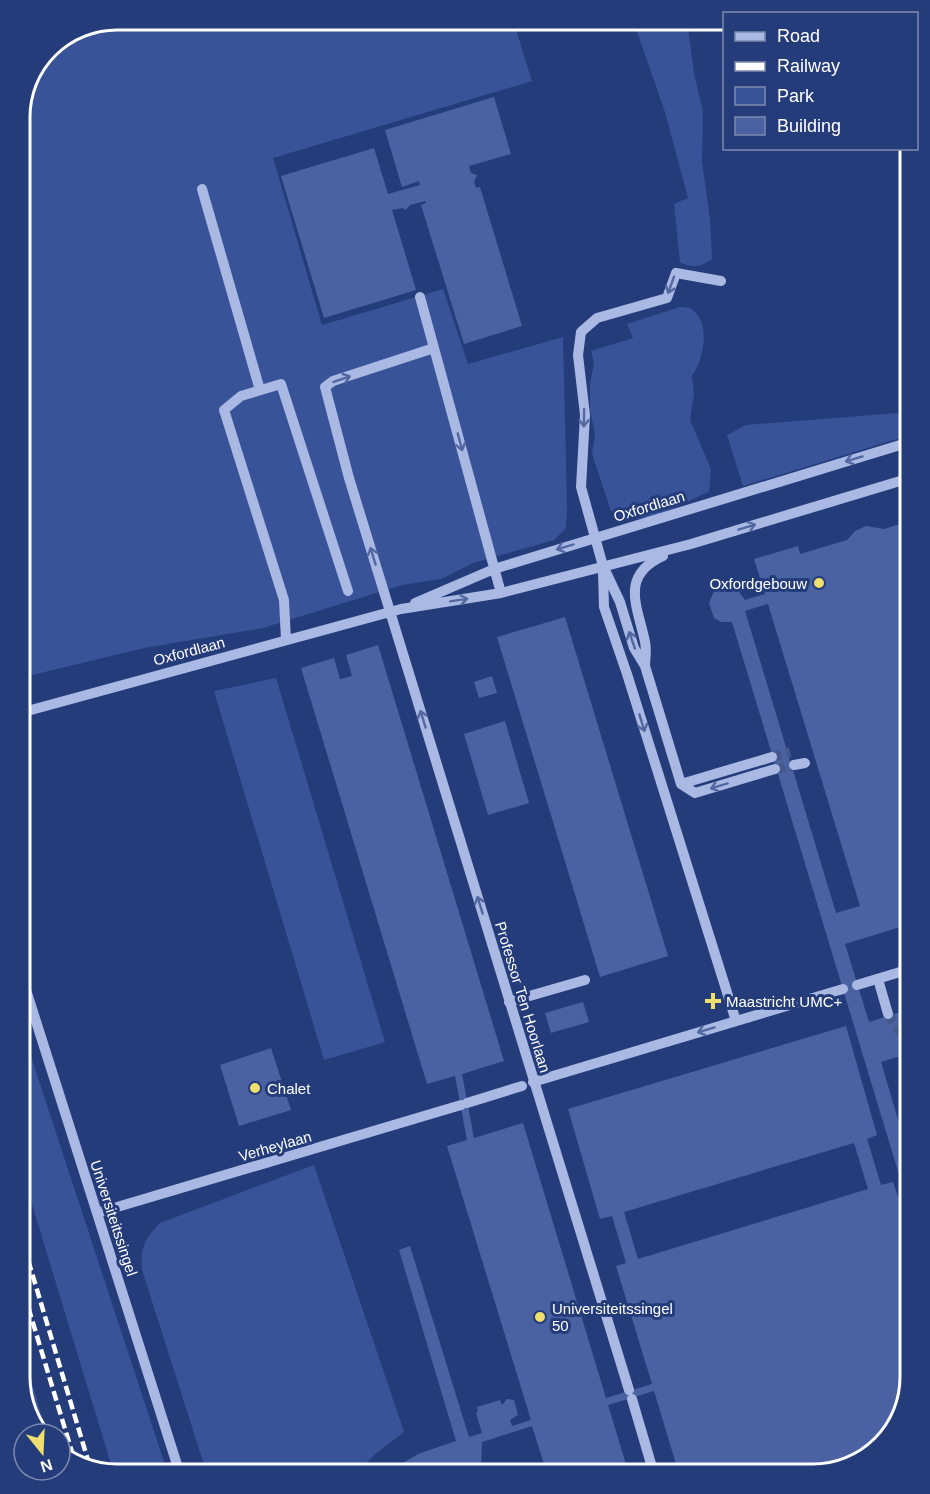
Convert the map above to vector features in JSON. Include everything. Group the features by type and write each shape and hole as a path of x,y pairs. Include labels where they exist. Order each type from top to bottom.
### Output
{"street":[{"path":"202,189 260,390"},
{"path":"721,281 676,273 666,298 597,318 581,332 577,343 585,415 581,487 603,566 620,602 634,648 645,666 681,784 695,793 775,769"},
{"path":"420,297 501,593"},
{"name":"Professor Ten Hoorlaan","path":"434,348 333,381 325,387 349,478 396,611 509,1002 651,1464"},
{"path":"286,640 284,600 224,410 241,396 281,384 348,591"},
{"name":"Oxfordlaan","path":"396,611 494,569 900,445"},
{"name":"Oxfordlaan","path":"30,710 396,611 501,593 691,544 900,481"},
{"path":"645,666 645,644 634,601 637,582 648,563 691,544"},
{"path":"603,566 604,607 736,1021"},
{"path":"681,784 772,757"},
{"path":"857,985 900,972"},
{"path":"878,979 888,1014"},
{"path":"509,1002 585,980"},
{"path":"533,1082 843,989"},
{"name":"Universiteitssingel","path":"30,1003 177,1464"},
{"name":"Verheylaan","path":"97,1214 522,1086"}],"green space":[{"path":"117,30 516,30 532,81 273,158 322,325 443,289 468,364 563,337 566,528 554,540 473,563 441,579 402,585 263,628 144,648 30,676 30,111 37,84 45,69 55,55 69,45 100,32"},
{"path":"636,30 688,30 694,74 703,111 702,162 710,219 712,259 700,265 689,266 680,262 674,204 688,198 665,112"},
{"path":"680,307 690,308 697,314 703,331 704,341 700,360 692,376 694,394 690,420 711,469 709,492 660,514 648,517 623,517 611,511 592,454 595,434 590,410 590,384 594,363 591,351 633,338 627,324"},
{"path":"900,413 900,438 743,486 727,435 746,425"},
{"path":"276,678 385,1042 324,1060 214,691"},
{"path":"30,1053 165,1464 111,1464 30,1198"},
{"path":"314,1165 404,1432 375,1454 366,1464 204,1464 142,1270 145,1244 160,1223"},
{"path":"30,1377 43,1422 35,1405"}],"building":[{"path":"494,97 511,154 469,166 471,173 477,175 474,182 476,188 480,187 522,326 464,344 421,205 426,203 425,201 410,205 406,210 402,208 392,210 416,290 324,318 281,176 374,148 388,194 420,185 419,181 402,187 385,130"},
{"name":"Maastricht UMC+","path":"900,524 900,927 845,944 869,1022 900,1012 900,1056 881,1062 900,1126 900,1178 732,622 721,622 714,618 709,603 713,593 722,587 737,589 745,600 765,594 754,559 798,546 800,554 847,540 855,531 866,526 884,529","holes":["768,604 860,906 836,913 745,611"]},
{"path":"565,617 668,956 600,977 497,637"},
{"path":"378,645 504,1061 462,1074 474,1138 523,1123 606,1398 652,1384 616,1266 626,1263 612,1216 600,1219 568,1109 846,1026 877,1135 867,1139 881,1185 893,1182 900,1203 899,1388 897,1400 888,1420 875,1439 866,1446 851,1455 824,1463 676,1464 654,1391 608,1405 626,1464 544,1464 532,1426 482,1442 481,1464 402,1464 418,1454 456,1441 399,1250 410,1246 469,1437 482,1433 476,1413 478,1412 477,1407 500,1400 502,1405 507,1399 514,1400 518,1415 510,1420 512,1426 531,1420 447,1146 467,1140 455,1076 427,1084 301,668 334,658 340,679 352,676 346,655","holes":["854,1143 868,1189 638,1259 624,1212"]},
{"path":"492,676 497,693 479,698 474,682"},
{"path":"505,721 529,803 488,815 464,734"},
{"path":"583,1002 589,1022 551,1033 545,1013"},
{"name":"Chalet","path":"271,1048 291,1110 239,1126 220,1065"}],"tunnel":[{"path":"772,757 790,752"},
{"path":"775,769 794,765"},
{"path":"888,1014 900,1032"}],"railway":[{"path":"30,1266 87,1458"},
{"path":"30,1313 72,1451"}],"place":[{"name":"Oxfordgebouw","path":"819,583"},
{"name":"Maastricht UMC+","path":"713,1001"},
{"name":"Chalet","path":"255,1088"},
{"name":"Universiteitssingel 50","path":"540,1317"}]}
